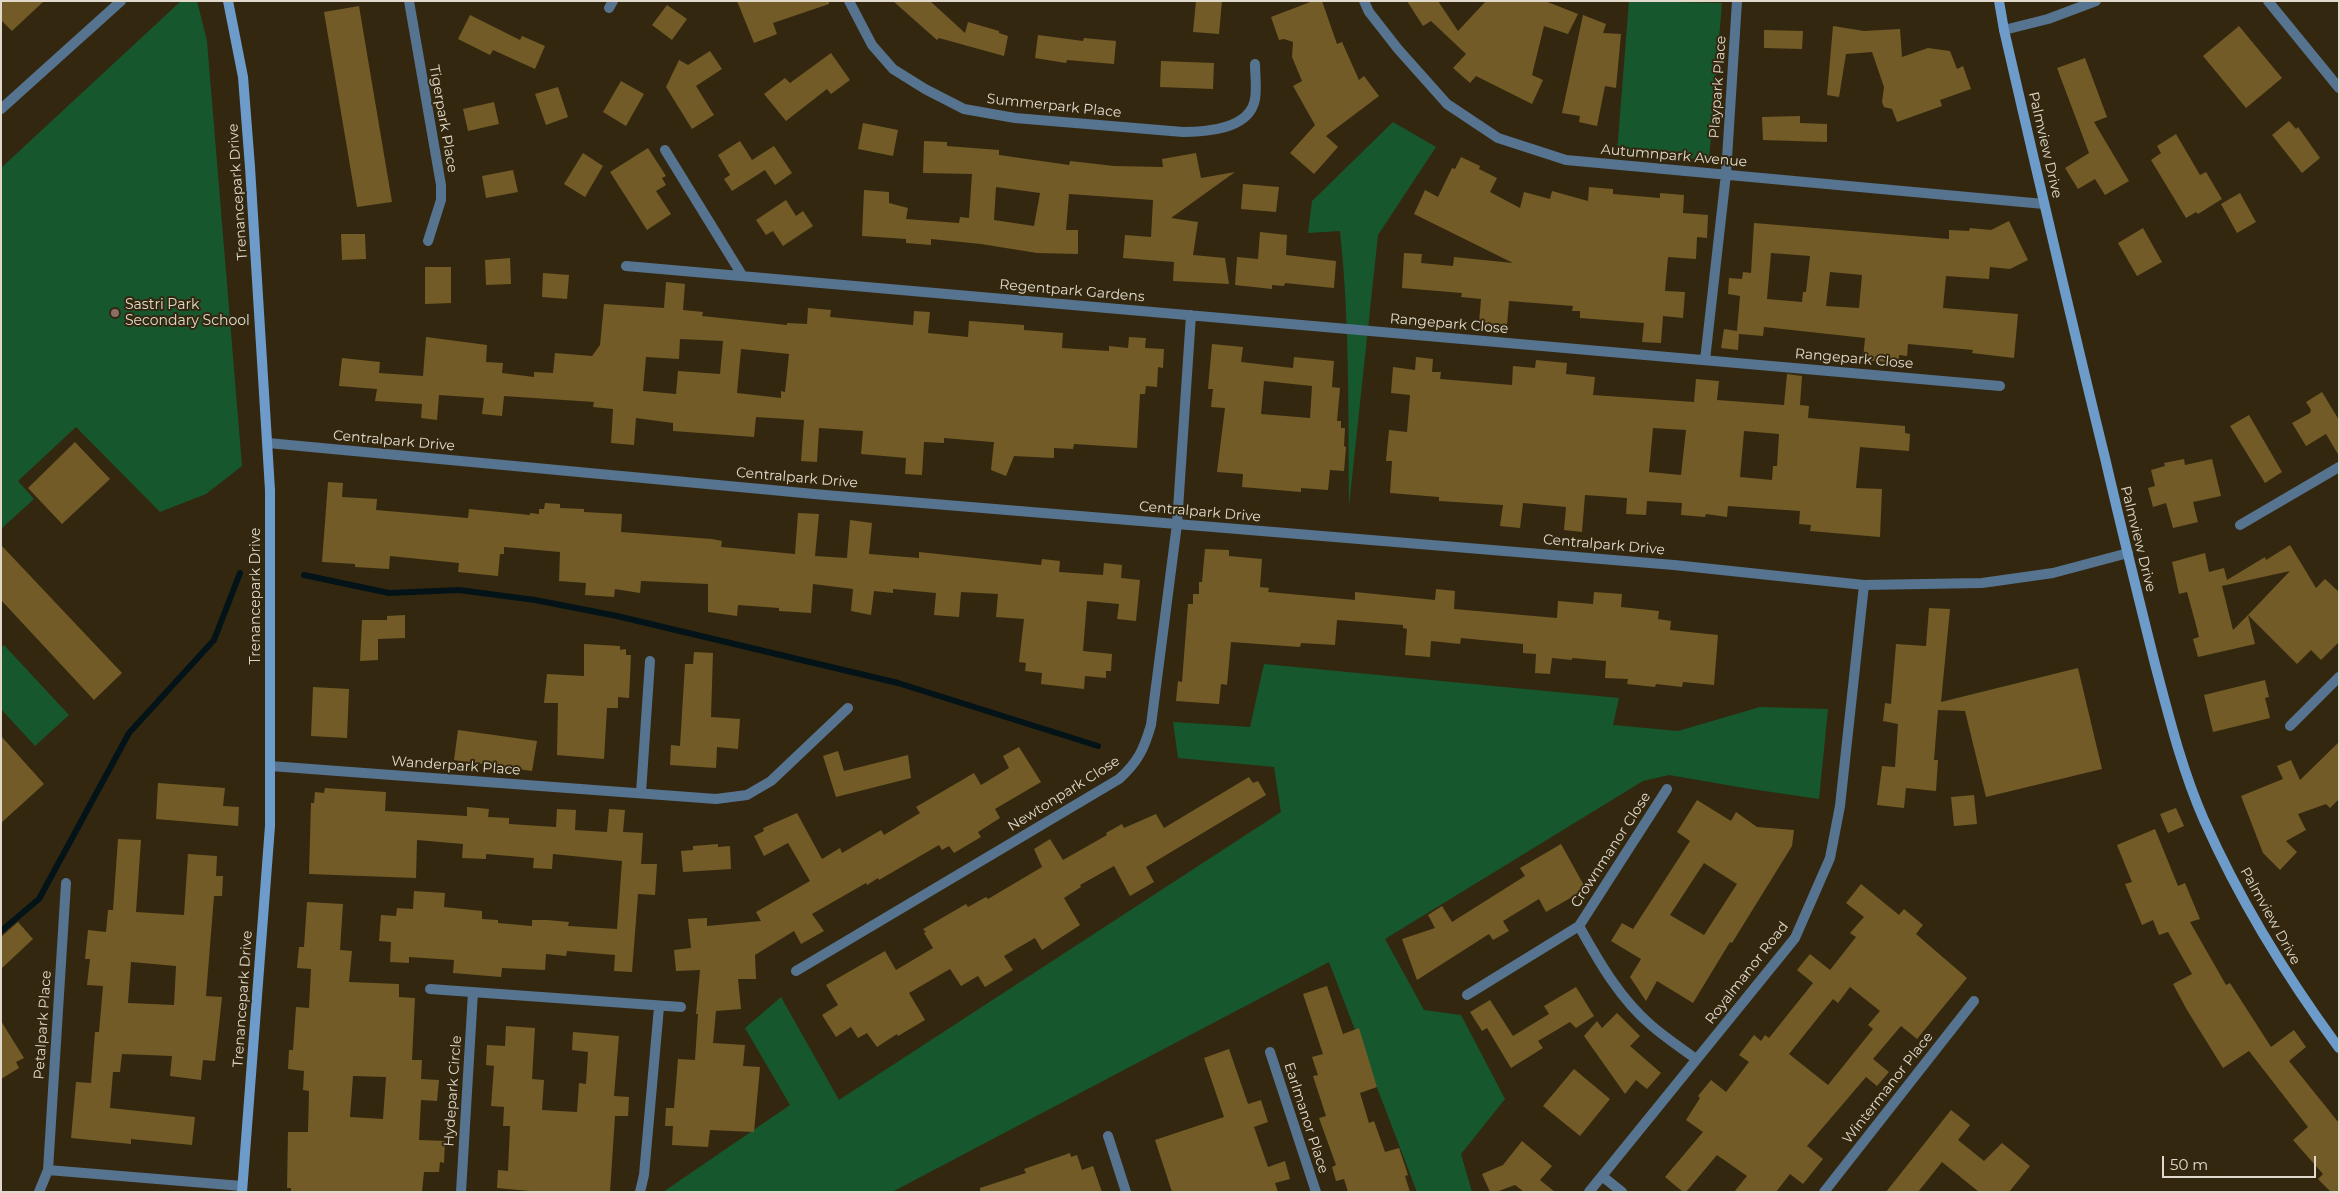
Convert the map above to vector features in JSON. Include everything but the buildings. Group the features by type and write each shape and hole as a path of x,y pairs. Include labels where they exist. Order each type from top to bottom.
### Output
{"street":[{"path":"1,109 121,1"},
{"name":"Trenancepark Drive","path":"228,1 243,77 270,490 270,826 242,1189"},
{"name":"Tigerpark Place","path":"410,1 441,185 441,200 428,241"},
{"name":"Summerpark Place","path":"849,1 872,45 893,69 925,89 964,109 1015,118 1183,132 1204,132 1237,121 1247,114 1255,100 1254,64"},
{"name":"Autumnpark Avenue","path":"1364,1 1369,12 1398,49 1447,104 1498,138 1566,160 2044,204"},
{"name":"Playpark Place","path":"1726,174 1737,1"},
{"name":"Palmview Drive","path":"1999,1 2044,204 2169,717 2203,818 2262,934 2296,990 2339,1048"},
{"path":"2004,30 2048,20 2096,1"},
{"path":"2268,1 2339,88"},
{"path":"665,150 742,275"},
{"path":"1706,360 1726,174"},
{"name":"Regentpark Gardens","path":"626,266 1190,315"},
{"path":"1177,524 1190,315"},
{"name":"Rangepark Close","path":"1190,315 2000,386"},
{"name":"Centralpark Drive","path":"268,443 816,494 1674,565 1864,585 1982,583 2053,573 2128,554"},
{"path":"2240,525 2339,467"},
{"name":"Newtonpark Close","path":"796,971 1119,779 1134,766 1145,746 1151,725 1177,524"},
{"name":"Royalmanor Road","path":"1589,1192 1795,938 1830,858 1840,806 1864,585"},
{"path":"641,793 650,661"},
{"path":"2290,726 2339,677"},
{"name":"Wanderpark Place","path":"270,766 716,799 748,795 772,781 848,708"},
{"name":"Crownmanor Close","path":"1466,994 1579,926 1667,789"},
{"name":"Petalpark Place","path":"39,1192 48,1170 66,883"},
{"name":"Crownmanor Close","path":"1579,926 1603,968 1628,1002 1652,1026 1696,1059"},
{"path":"430,989 660,1007 681,1007"},
{"name":"Hydepark Circle","path":"461,1192 473,992"},
{"name":"Wintermanor Place","path":"1824,1192 1974,1002"},
{"path":"640,1192 644,1175 660,1007"},
{"name":"Earlmanor Place","path":"1270,1052 1316,1192"},
{"path":"1108,1136 1126,1192"},
{"path":"48,1170 242,1189"},
{"path":"1602,1176 1622,1192"}],"green space":[{"path":"181,1 197,1 207,41 242,466 206,494 160,512 76,427 18,481 34,499 1,529 1,168"},
{"path":"1629,1 1722,3 1709,160 1617,152"},
{"path":"1393,122 1436,147 1378,235 1349,506 1347,334 1340,231 1308,233 1312,201"},
{"path":"4,645 69,715 35,746 1,709 1,648"},
{"path":"1264,664 1619,698 1613,725 1678,731 1760,707 1828,709 1819,799 1669,775 1643,781 1385,939 1424,1010 1461,1015 1505,1099 1461,1154 1472,1192 1417,1192 1329,962 892,1192 663,1192 790,1105 745,1028 781,997 839,1100 1281,812 1274,767 1178,758 1173,722 1250,727"}],"waterway":[{"path":"1,931 39,899 129,733 214,640 240,573"},
{"path":"304,575 389,593 459,590 535,600 617,616 898,683 1098,746"}],"place":[{"name":"Sastri Park Secondary School","path":"115,313"}]}
